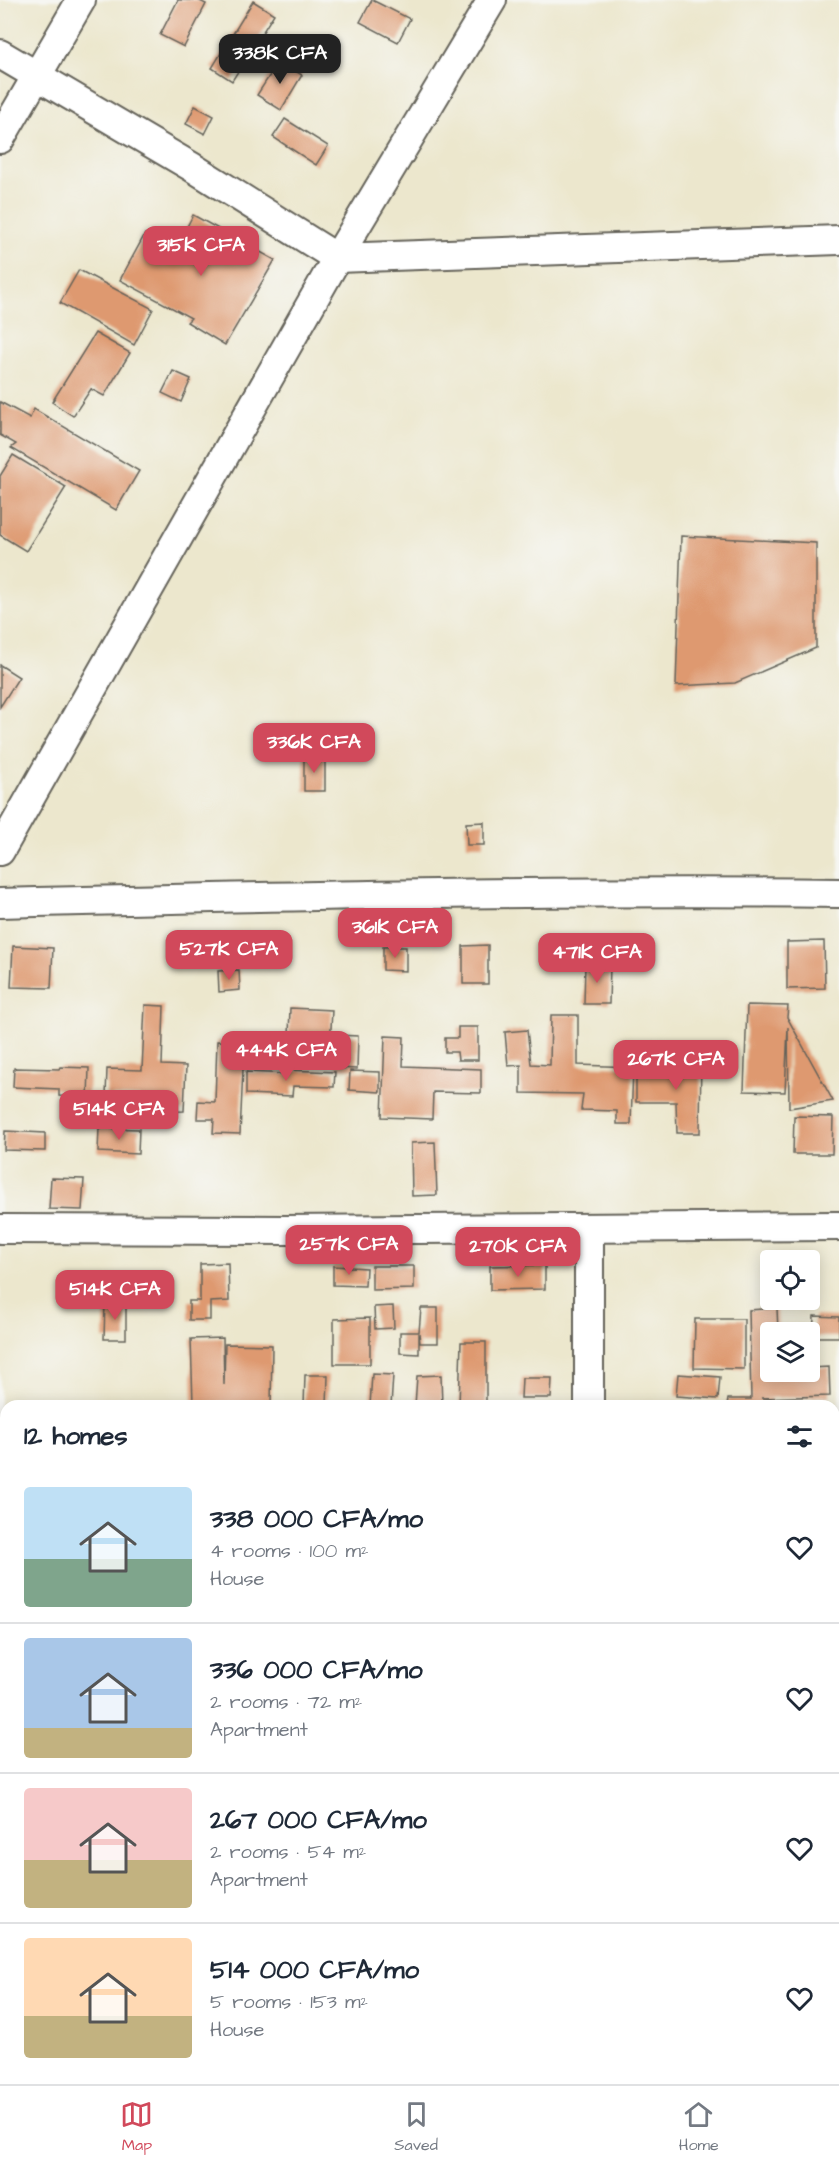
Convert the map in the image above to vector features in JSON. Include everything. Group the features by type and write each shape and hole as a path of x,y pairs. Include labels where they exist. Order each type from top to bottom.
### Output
{"street":[{"path":"0,139 81,0"},
{"path":"0,851 337,258 492,0"},
{"path":"0,54 192,167 337,258 839,240"},
{"path":"0,903 407,893 654,891 839,893"},
{"path":"0,1229 589,1229 839,1226"},
{"path":"588,1400 589,1229"}],"building":[{"path":"178,0 198,0 206,4 184,47 160,35"},
{"path":"372,0 410,19 398,42 360,22"},
{"path":"253,1 274,14 232,81 212,68"},
{"path":"279,61 302,75 281,110 257,95"},
{"path":"195,106 214,116 205,134 186,124"},
{"path":"285,119 328,146 316,165 273,137"},
{"path":"193,215 275,260 225,345 187,322 191,318 120,280 145,234 175,250"},
{"path":"79,270 153,309 134,345 60,303"},
{"path":"95,333 130,353 104,396 91,389 73,416 52,402"},
{"path":"173,371 191,379 181,402 162,393"},
{"path":"0,402 30,418 34,409 139,471 116,510 11,448 16,444 0,435"},
{"path":"13,455 66,487 26,551 0,535 0,476"},
{"path":"681,536 816,543 816,648 735,683 676,686"},
{"path":"0,665 19,677 0,707"},
{"path":"304,756 325,756 325,791 304,791"},
{"path":"484,822 484,845 467,845 466,823"},
{"path":"824,941 825,988 787,989 787,942"},
{"path":"488,945 488,984 463,984 463,946"},
{"path":"13,946 53,948 51,988 11,987"},
{"path":"383,947 406,947 406,971 383,970"},
{"path":"585,964 610,965 609,1004 584,1004"},
{"path":"239,970 240,990 219,992 218,971"},
{"path":"145,1005 164,1006 162,1065 186,1066 184,1111 140,1112 141,1097 106,1096 107,1069 142,1070"},
{"path":"747,1005 788,1006 787,1017 833,1101 789,1108 788,1027 785,1092 744,1091"},
{"path":"290,1008 332,1010 329,1065 288,1063"},
{"path":"551,1015 578,1015 578,1065 633,1067 631,1124 617,1124 617,1111 581,1110 583,1094 521,1093 521,1065 508,1066 505,1032 527,1030 531,1064 550,1065"},
{"path":"458,1027 478,1027 478,1060 458,1060 457,1052 445,1052 445,1038 458,1038"},
{"path":"337,1035 358,1036 357,1069 336,1068"},
{"path":"385,1036 404,1037 403,1066 481,1069 481,1093 433,1092 432,1119 382,1117"},
{"path":"217,1041 244,1042 243,1049 284,1050 283,1070 243,1069 240,1134 213,1133 214,1119 197,1119 198,1101 215,1102"},
{"path":"676,1055 701,1055 700,1133 677,1133 676,1102 636,1102 636,1074 675,1073"},
{"path":"60,1067 89,1068 88,1098 59,1096 59,1089 13,1087 14,1068 59,1069"},
{"path":"287,1070 335,1072 334,1087 293,1086 292,1096 246,1094 246,1072 287,1074"},
{"path":"350,1071 380,1072 380,1092 349,1090"},
{"path":"794,1116 833,1117 832,1154 793,1154"},
{"path":"99,1128 139,1129 138,1154 98,1152"},
{"path":"5,1131 45,1133 45,1151 4,1150"},
{"path":"435,1142 437,1195 412,1196 411,1143"},
{"path":"51,1178 84,1179 82,1210 49,1209"},
{"path":"228,1263 229,1301 210,1302 210,1320 189,1320 189,1301 200,1301 200,1264"},
{"path":"545,1265 545,1289 490,1290 490,1266"},
{"path":"333,1266 366,1268 365,1286 333,1285"},
{"path":"372,1266 414,1266 414,1289 372,1290"},
{"path":"105,1302 126,1302 126,1339 104,1339"},
{"path":"393,1306 394,1328 375,1329 374,1307"},
{"path":"421,1308 438,1308 438,1343 420,1343 419,1333 419,1354 400,1353 400,1332 419,1332"},
{"path":"749,1310 777,1310 778,1322 760,1322 760,1382 820,1382 820,1367 829,1367 830,1396 728,1400 751,1399"},
{"path":"814,1316 839,1317 839,1337 820,1337 820,1322 814,1322"},
{"path":"370,1318 370,1364 334,1364 334,1319"},
{"path":"695,1319 744,1319 744,1369 694,1368"},
{"path":"223,1338 224,1385 225,1344 272,1345 271,1400 193,1400 191,1339"},
{"path":"461,1342 486,1342 486,1400 459,1400"},
{"path":"372,1374 393,1375 391,1400 370,1400"},
{"path":"678,1374 720,1377 718,1399 676,1396"},
{"path":"305,1375 328,1375 327,1400 304,1400"},
{"path":"441,1375 442,1400 415,1400 417,1376"},
{"path":"522,1378 552,1378 551,1398 521,1398"}]}
